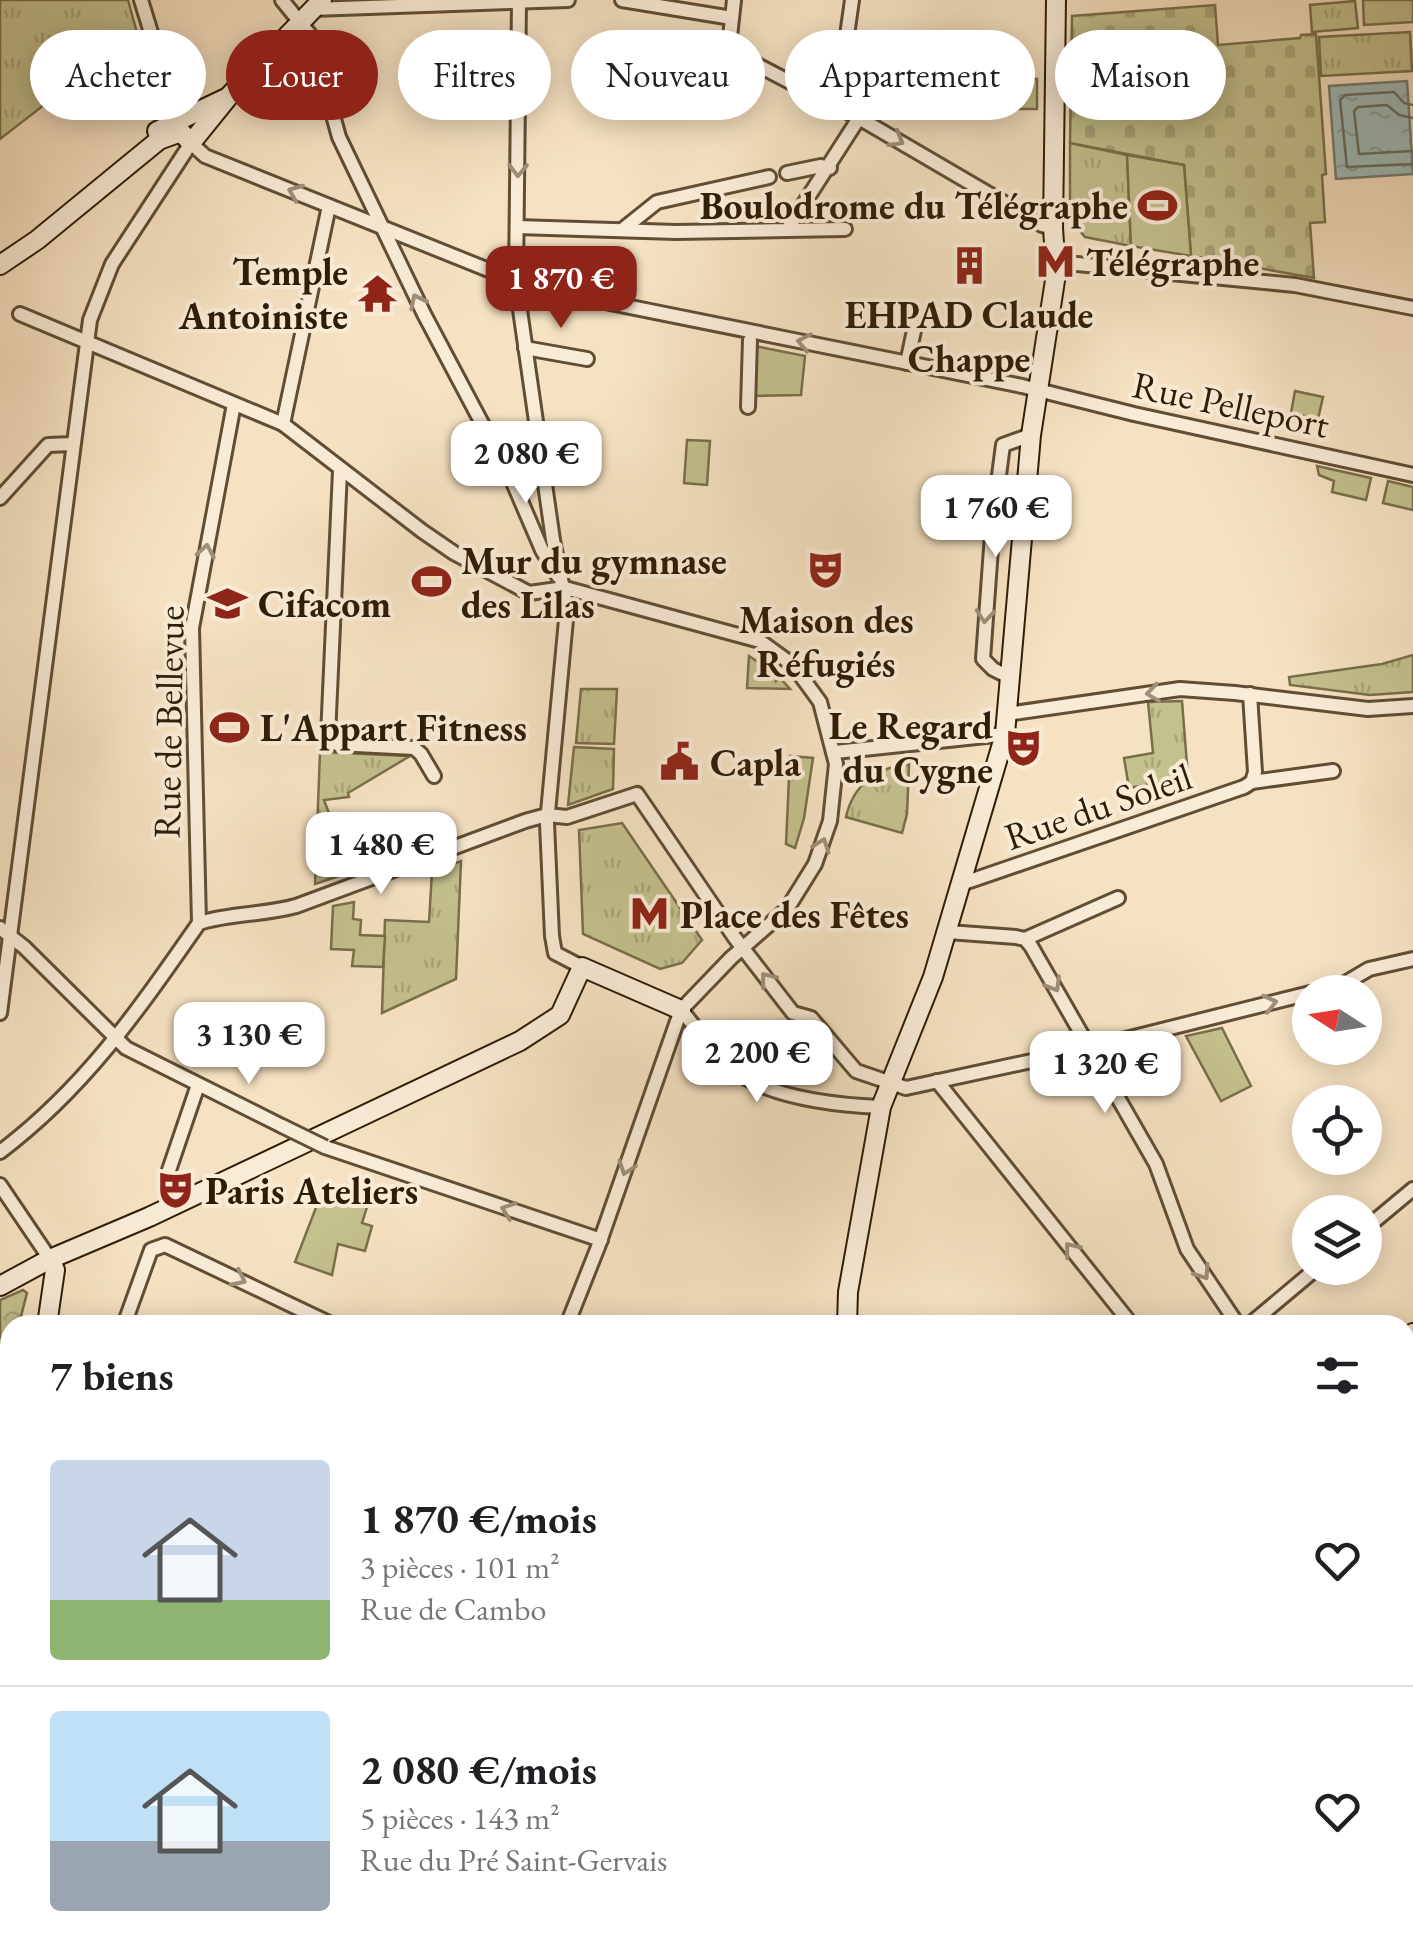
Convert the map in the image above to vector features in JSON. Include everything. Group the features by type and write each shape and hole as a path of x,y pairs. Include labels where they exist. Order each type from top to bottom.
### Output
{"street":[{"path":"0,1014 5,932 86,342 100,288 183,132 141,0"},
{"path":"282,0 312,10 568,0"},
{"path":"622,0 657,2 732,18"},
{"path":"734,0 730,38 740,56 785,79"},
{"path":"848,30 852,0"},
{"path":"847,1315 848,1292 882,1107 948,932 1005,734 1031,435 1056,262 1056,0"},
{"path":"520,1 516,282 567,621 547,815 553,946 556,953 582,967 681,1010 725,1062 748,1079 821,1102 882,1107"},
{"path":"0,265 37,240 151,146 183,132 229,96 312,10"},
{"path":"312,10 317,50 338,137 424,314 512,480 542,550 565,588"},
{"path":"787,230 859,120"},
{"path":"863,120 1053,228"},
{"path":"0,255 155,132 183,132"},
{"name":"Rue Pelleport","path":"183,132 205,156 531,287 1037,391 1413,474"},
{"path":"787,173 821,166 830,168"},
{"path":"622,230 657,202 769,177"},
{"path":"282,424 329,206"},
{"path":"517,227 845,228"},
{"path":"1056,262 1295,284 1413,308"},
{"path":"20,314 282,424 340,472 454,552 529,593 565,588 739,634 776,650 793,665 820,702 835,752 832,808 815,864 787,909 681,1010 571,1315"},
{"path":"908,364 915,326"},
{"path":"748,408 750,340"},
{"path":"525,348 587,359"},
{"name":"Rue de Bellevue","path":"200,923 192,628 234,404"},
{"path":"1011,678 992,669 983,659 984,618 1003,445 1031,435"},
{"path":"0,498 48,445 73,444"},
{"path":"512,480 542,466"},
{"path":"340,472 330,742 414,748 422,754 434,776"},
{"path":"1007,714 1180,689 1368,709 1413,706"},
{"path":"1250,694 1255,772 1252,782"},
{"path":"835,752 1005,734"},
{"name":"Rue du Soleil","path":"961,884 1252,782 1332,771"},
{"path":"0,1152 51,1112 116,1039 200,923 296,906 547,815 567,817 637,794 742,948 793,1013 811,1018 856,1071 906,1088 1292,998"},
{"path":"948,932 1025,939 1118,898"},
{"path":"5,932 126,1048 325,1147 600,1240"},
{"path":"1025,939 1156,1164 1187,1249 1231,1315"},
{"path":"1359,975 1369,969 1413,960"},
{"path":"0,1286 520,1041 560,1015 582,967"},
{"path":"937,1081 1124,1315"},
{"path":"166,1179 198,1085"},
{"path":"0,1185 55,1270 49,1315"},
{"path":"1382,1215 1413,1190"},
{"path":"128,1315 152,1250 159,1245 172,1247 311,1315"},
{"path":"1262,1315 1298,1285"}],"green space":[{"path":"0,0 128,0 136,30 30,30 30,116 0,139"},
{"path":"1363,0 1413,0 1413,22 1364,25"},
{"path":"1355,1 1358,28 1312,32 1310,5"},
{"path":"1215,5 1217,30 1072,30 1072,16"},
{"path":"1410,32 1412,71 1321,76 1319,37"},
{"path":"1316,34 1326,174 1322,175 1325,222 1310,223 1314,278 1258,268 1257,261 1236,263 1191,256 1184,165 1070,143 1070,120 1226,120 1226,44"},
{"path":"1070,143 1127,155 1131,246 1085,237 1070,219"},
{"name":"Boulodrome du Télégraphe","path":"1127,155 1184,165 1191,256 1131,246"},
{"path":"755,346 805,356 801,395 754,396"},
{"path":"1295,391 1323,397 1318,419 1291,413"},
{"path":"687,440 710,441 707,485 684,483"},
{"path":"1317,466 1371,478 1366,500 1332,492 1334,481 1319,475"},
{"path":"1388,481 1413,487 1413,510 1383,503"},
{"path":"1413,655 1413,692 1370,695 1290,685 1289,677 1382,664"},
{"path":"749,656 776,674 776,681 780,678 790,689 747,688"},
{"path":"581,689 617,689 614,744 576,743"},
{"path":"1182,701 1188,777 1129,788 1124,758 1153,753 1148,702"},
{"path":"574,747 614,749 613,789 568,805"},
{"path":"320,752 410,756 348,793 349,797 324,800 351,872 315,884"},
{"path":"790,756 813,758 795,848 786,844"},
{"path":"909,764 907,814 902,833 846,817 854,796 868,780 887,769"},
{"path":"622,823 702,940 682,963 660,969 583,934 579,830"},
{"path":"461,861 456,979 382,1013 385,920 429,922 432,872"},
{"path":"354,902 353,919 361,920 360,935 385,936 383,967 352,966 354,950 331,949 333,906"},
{"path":"1222,1028 1251,1086 1221,1101 1186,1036"},
{"path":"322,1192 367,1207 362,1223 372,1226 365,1251 338,1244 332,1275 295,1262"},
{"path":"23,1290 27,1293 21,1315 0,1315 0,1300"}],"water":[{"path":"1407,81 1413,174 1336,179 1329,86"}],"place":[{"name":"Boulodrome du Télégraphe","path":"1158,205"},
{"name":"Télégraphe","path":"1056,262"},
{"name":"EHPAD Claude Chappe","path":"969,265"},
{"name":"Temple Antoiniste","path":"378,293"},
{"name":"Maison des Réfugiés","path":"826,570"},
{"name":"Mur du gymnase des Lilas","path":"431,582"},
{"name":"Cifacom","path":"228,603"},
{"name":"L'Appart Fitness","path":"230,727"},
{"name":"Le Regard du Cygne","path":"1023,747"},
{"name":"Capla","path":"680,762"},
{"name":"Place des Fêtes","path":"650,914"},
{"name":"Paris Ateliers","path":"175,1190"}]}
